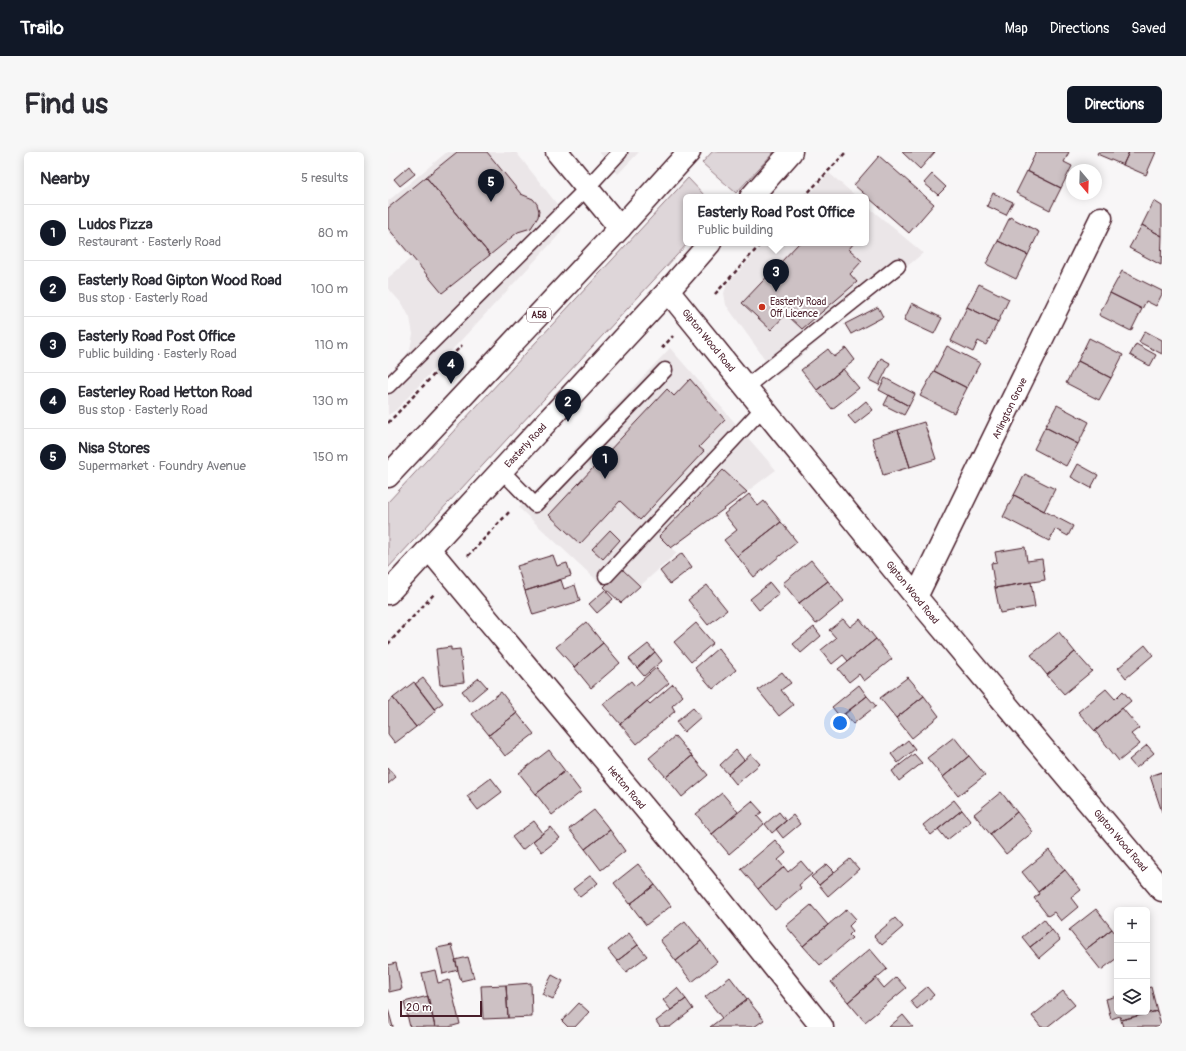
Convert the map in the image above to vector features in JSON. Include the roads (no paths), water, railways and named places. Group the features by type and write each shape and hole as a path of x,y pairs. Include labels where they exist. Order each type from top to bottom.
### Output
{"street":[{"path":"557,152 586,189 620,228"},
{"name":"A58","path":"388,476 689,152"},
{"path":"754,194 791,152"},
{"name":"Arlington Grove","path":"916,597 1101,218"},
{"name":"Easterly Road","path":"388,593 668,291 707,246"},
{"name":"Gipton Wood Road","path":"668,291 916,597 1162,890"},
{"name":"Hetton Road","path":"429,549 703,878 822,1027"}],"lane":[{"path":"388,386 586,189 620,152"},
{"path":"746,387 898,266"},
{"path":"502,471 535,505 665,370"},
{"path":"606,576 763,408"}],"place":[{"name":"Nisa Stores","path":"491,202"},
{"name":"Easterly Road Post Office","path":"776,292"},
{"name":"Easterly Road Off Licence","path":"762,307"},
{"name":"Easterley Road Hetton Road","path":"451,384"},
{"name":"Easterly Road Gipton Wood Road","path":"568,422"},
{"name":"Ludos Pizza","path":"605,479"}]}
